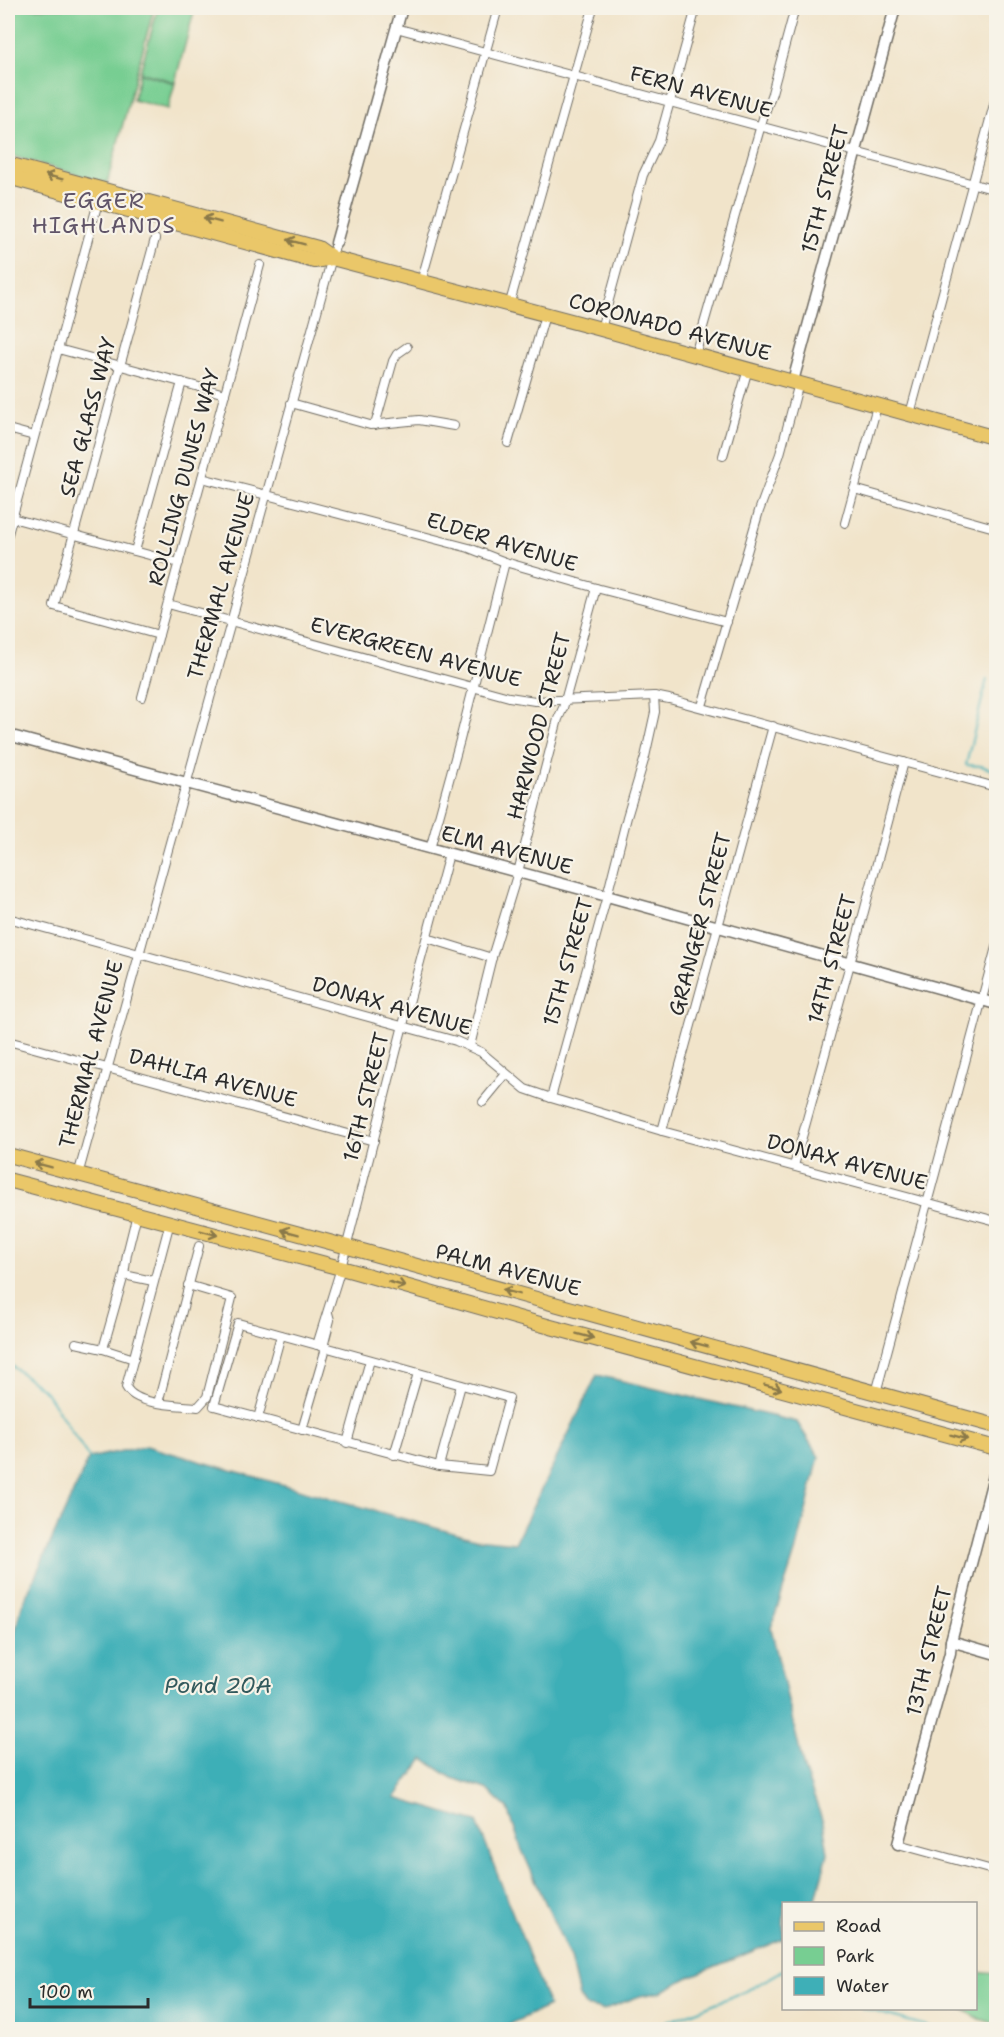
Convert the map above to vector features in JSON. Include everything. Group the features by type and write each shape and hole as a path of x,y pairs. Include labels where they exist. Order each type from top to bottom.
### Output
{"main road":[{"name":"CORONADO AVENUE","path":"8,164 318,248 332,258 601,329 996,438"},
{"name":"CORONADO AVENUE","path":"8,177 314,261 332,258"},
{"name":"PALM AVENUE","path":"8,1155 996,1426"},
{"name":"PALM AVENUE","path":"8,1180 341,1268 996,1448"}],"street":[{"name":"THERMAL AVENUE","path":"78,1175 402,8"},
{"path":"421,282 498,8"},
{"path":"509,306 593,8"},
{"path":"601,329 643,175 659,141 696,8"},
{"path":"694,355 795,8"},
{"name":"15TH STREET","path":"702,706 759,511 780,454 796,382 855,152 895,8"},
{"name":"FERN AVENUE","path":"396,28 996,190"},
{"path":"910,414 996,97"},
{"path":"8,534 98,202"},
{"name":"SEA GLASS WAY","path":"156,239 54,606 159,635"},
{"name":"ROLLING DUNES WAY","path":"142,697 260,265"},
{"path":"508,443 545,315"},
{"path":"375,425 393,361 397,354 407,347"},
{"path":"58,349 225,394"},
{"path":"723,456 748,369"},
{"path":"135,551 182,382"},
{"path":"291,403 375,425 419,420 454,426"},
{"path":"845,523 877,406"},
{"path":"8,429 34,436"},
{"name":"ELDER AVENUE","path":"202,478 469,548 505,562 596,588 727,621"},
{"path":"854,489 991,527"},
{"path":"12,518 179,563"},
{"path":"430,849 505,562"},
{"name":"HARWOOD STREET","path":"470,1046 492,958 596,588"},
{"name":"EVERGREEN AVENUE","path":"168,604 509,697 535,701 654,696 702,706"},
{"name":"15TH STREET","path":"551,1098 645,757 656,712 654,696"},
{"path":"702,706 996,787"},
{"name":"GRANGER STREET","path":"662,1131 773,726"},
{"name":"ELM AVENUE","path":"8,735 607,896 996,1004"},
{"name":"14TH STREET","path":"794,1166 904,762"},
{"name":"16TH STREET","path":"302,1430 322,1346 324,1319 328,1313 341,1268 449,854"},
{"name":"DONAX AVENUE","path":"8,918 403,1025 470,1046 481,1052 525,1089 551,1098 662,1131 996,1221"},
{"path":"427,938 492,958"},
{"path":"876,1393 996,947"},
{"name":"DAHLIA AVENUE","path":"8,1041 374,1141"},
{"path":"483,1102 506,1074"},
{"path":"103,1348 124,1275 137,1214"},
{"path":"170,1222 126,1387 136,1398 198,1407 207,1397 232,1298 188,1285"},
{"path":"158,1403 199,1246"},
{"path":"124,1275 153,1281"},
{"path":"238,1323 322,1346 509,1398 489,1471 439,1466 214,1406 238,1323"},
{"path":"258,1418 280,1335"},
{"path":"76,1343 103,1348 134,1359"},
{"path":"348,1443 370,1360"},
{"path":"394,1455 418,1373"},
{"path":"439,1466 461,1385"},
{"name":"13TH STREET","path":"898,1844 950,1653 951,1641 996,1468"},
{"path":"951,1641 996,1654"},
{"path":"898,1844 996,1871"}],"green space":[{"path":"8,8 154,8 107,183 8,155"},
{"path":"158,8 195,8 175,82 140,72"},
{"path":"140,73 175,83 168,109 133,100"},
{"path":"977,1972 996,1974 996,2024 964,2010 977,2010"}],"water":[{"name":"Pond 20A","path":"597,1375 797,1422 819,1457 799,1540 771,1628 804,1769 823,1822 828,1853 815,1902 782,1902 782,1939 689,1977 661,1992 640,1996 603,2010 585,2006 579,1997 570,1958 521,1848 508,1809 486,1789 452,1778 423,1759 395,1798 477,1822 549,2006 496,2030 8,2029 8,1659 22,1605 89,1458 146,1446 475,1539 515,1543"}],"waterway":[{"path":"987,679 966,765 981,766 996,771"},
{"path":"8,1363 46,1392 89,1458"},
{"path":"647,2030 746,1991 782,1971"},
{"path":"869,2010 941,2030"}],"district":[{"name":"EGGER HIGHLANDS","path":"104,212"}]}
